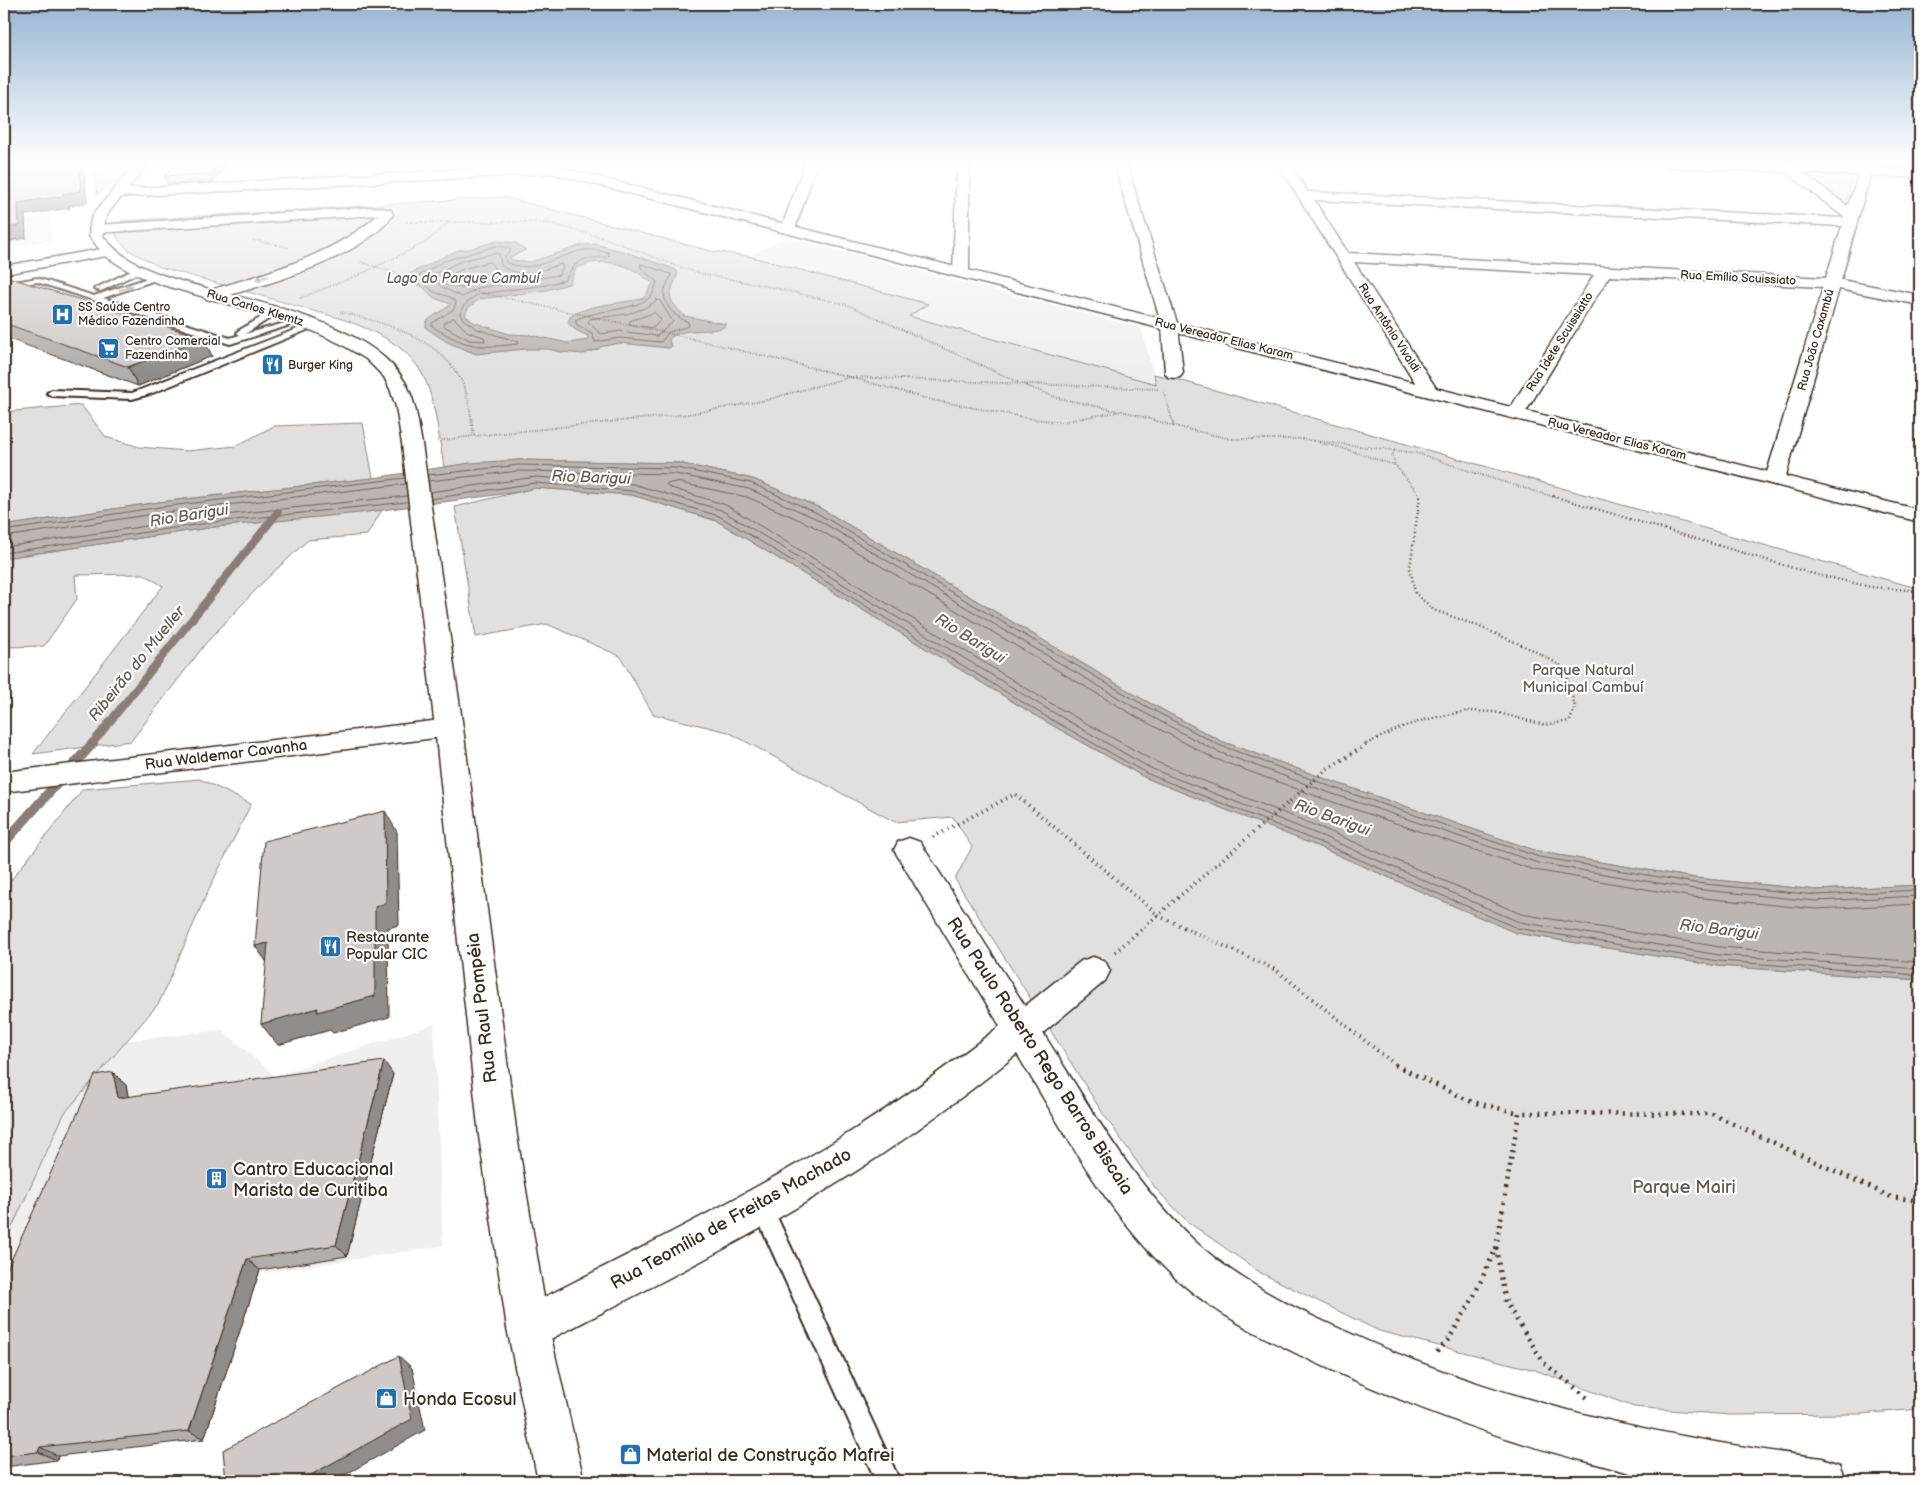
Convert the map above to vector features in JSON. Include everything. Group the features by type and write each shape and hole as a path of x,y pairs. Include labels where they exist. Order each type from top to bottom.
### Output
{"street":[{"name":"Rua Carlos Klemtz","path":"96,232 96,236 107,252 127,266 157,278 306,324 360,347 390,372 404,401 412,444 423,533"},
{"path":"210,295 326,255 348,244 364,232"},
{"name":"Rua Vereador Elias Karam","path":"801,232 1920,516"},
{"path":"961,273 962,232"},
{"path":"1141,232 1170,326 1174,372"},
{"name":"Rua Antônio Vivaldi","path":"1327,232 1429,392"},
{"name":"Rua João Caxambú","path":"1776,479 1848,232"},
{"path":"4,270 107,252"},
{"name":"Rua Emílio Scuissiato","path":"1344,258 1833,283 1920,300"},
{"name":"Rua Idete Scuissiatto","path":"1516,413 1604,271"},
{"name":"Rua Raul Pompéia","path":"423,533 449,728 497,1126 528,1328 561,1481"},
{"name":"Rua Waldemar Cavanha","path":"4,782 449,728"},
{"name":"Rua Paulo Roberto Rego Barros Biscaia","path":"909,850 1093,1145 1126,1192 1161,1236 1196,1269 1230,1294 1339,1352 1408,1381 1492,1411 1587,1438 1662,1456 1752,1474 1822,1481"},
{"name":"Rua Teomília de Freitas Machado","path":"528,1328 762,1206 838,1162 900,1121 1021,1030 1093,971"}],"lane":[{"path":"84,295 138,271"},
{"path":"95,298 157,278"},
{"path":"4,286 37,280 230,341 306,324"},
{"path":"230,341 272,313"},
{"path":"52,393 132,396 147,392 306,324"},
{"path":"762,1206 888,1481"}],"path":[{"path":"303,302 294,300 378,266 425,243 437,232"},
{"path":"583,232 607,239 682,268 707,275 766,286 848,305 1021,384 1069,402 1122,411 1207,435 1231,439 1300,439 1396,449 1810,573 1872,587 1919,592"},
{"path":"253,240 378,266 404,276 685,337 850,377 932,400 1034,419 1061,422 1122,411"},
{"path":"338,311 370,318 430,346 441,354 453,369 464,388 474,436"},
{"path":"412,444 689,414 762,401 850,377 1163,389 1174,426"},
{"path":"1300,439 1339,447 1395,465"},
{"path":"1093,971 1326,770 1350,752 1404,727 1446,714 1489,711 1544,725 1570,721 1575,706 1565,668 1524,646 1434,610 1415,593 1410,568 1420,495 1395,465 1392,456 1396,449"},
{"path":"909,850 1015,794 1158,916 1276,970 1398,1067 1472,1102 1519,1113 1712,1114 1891,1197 1920,1201"},
{"path":"1408,1381 1449,1339 1472,1300 1496,1248 1519,1113"},
{"path":"1496,1248 1506,1303 1544,1364 1591,1401"}],"shaded area":[{"path":"4,232 52,232 52,240 4,248"},
{"path":"786,237 1141,328 1157,384 908,316 928,304 748,256"},
{"path":"434,1024 443,1246 4,1312 4,1054 223,1030 275,1076"}],"green space":[{"name":"Parque Natural Municipal Cambuí","path":"117,232 639,232 711,251 748,256 928,304 909,316 1156,384 1154,374 1186,382 1920,589 1920,885 1817,890 1695,878 1540,852 1334,782 1221,741 1144,700 820,508 753,479 678,463 519,460 444,467 435,412 422,373 410,357 394,344 372,331 342,319 160,267 130,251 120,242 116,235"},
{"path":"81,405 106,437 139,447 187,451 236,446 274,426 363,423 373,478 159,502 4,526 4,412"},
{"name":"Parque Mairi","path":"535,488 632,495 717,521 1043,720 1146,778 1317,846 1516,933 1718,966 1920,980 1920,1409 1860,1414 1729,1415 1634,1407 1535,1370 1379,1331 1261,1273 1188,1222 1156,1189 1102,1112 955,879 972,847 953,817 895,822 728,732 653,714 620,656 547,624 476,637 455,507"},
{"path":"382,510 367,535 308,540 263,582 206,643 131,741 33,754 163,586 144,574 75,575 77,599 44,646 4,647 4,558 215,527"},
{"path":"200,779 251,804 208,891 159,1003 64,1114 8,1236 4,1240 4,889 83,789"}],"water":[{"name":"Lago do Parque Cambuí","path":"497,241 516,243 526,250 510,257 511,260 531,262 582,245 595,244 625,252 672,268 678,272 670,295 673,303 684,316 726,324 726,326 712,330 682,332 669,339 671,347 669,348 619,343 600,347 583,354 548,349 526,349 476,354 447,342 426,328 426,322 451,304 434,298 422,286 397,280 458,250","holes":["604,262 630,268 653,283 644,298 596,306 570,317 568,323 574,329 588,336 588,340 568,343 530,335 509,334 473,322 465,315 468,308 480,299 547,290 569,284 576,268 590,263"]},
{"name":"Rio Barigui","path":"519,460 678,463 753,479 820,508 1144,700 1221,741 1334,782 1540,852 1695,878 1817,890 1920,885 1920,980 1718,966 1516,933 1317,846 1146,778 1043,720 717,521 632,495 535,488 518,492 360,513 215,527 4,558 4,526 159,502 373,478 470,463"}],"building":[{"name":"Centro Comercial Fazendinha","path":"4,276 203,338 128,367 4,323"},
{"name":"Restaurante Popular CIC","path":"385,811 386,903 375,907 375,996 317,1012 318,1008 261,1024 268,943 255,946 264,841"},
{"path":"384,1061 336,1245 247,1259 189,1431 40,1447 38,1452 4,1456 4,1276 95,1075 113,1072 118,1098"},
{"name":"Honda Ecosul","path":"399,1356 412,1419 300,1481 226,1481 223,1450"}],"waterway":[{"name":"Ribeirão do Mueller","path":"92,744 278,512"},
{"name":"Ribeirão do Mueller","path":"4,843 93,743"}],"place":[{"name":"SS Saúde Centro Médico Fazendinha","path":"62,314"},
{"name":"Centro Comercial Fazendinha","path":"109,348"},
{"name":"Burger King","path":"272,365"},
{"name":"Restaurante Popular CIC","path":"330,946"},
{"name":"Cantro Educacional Marista de Curitiba","path":"217,1179"},
{"name":"Honda Ecosul","path":"387,1399"},
{"name":"Material de Construção Mafrei","path":"630,1455"}]}
